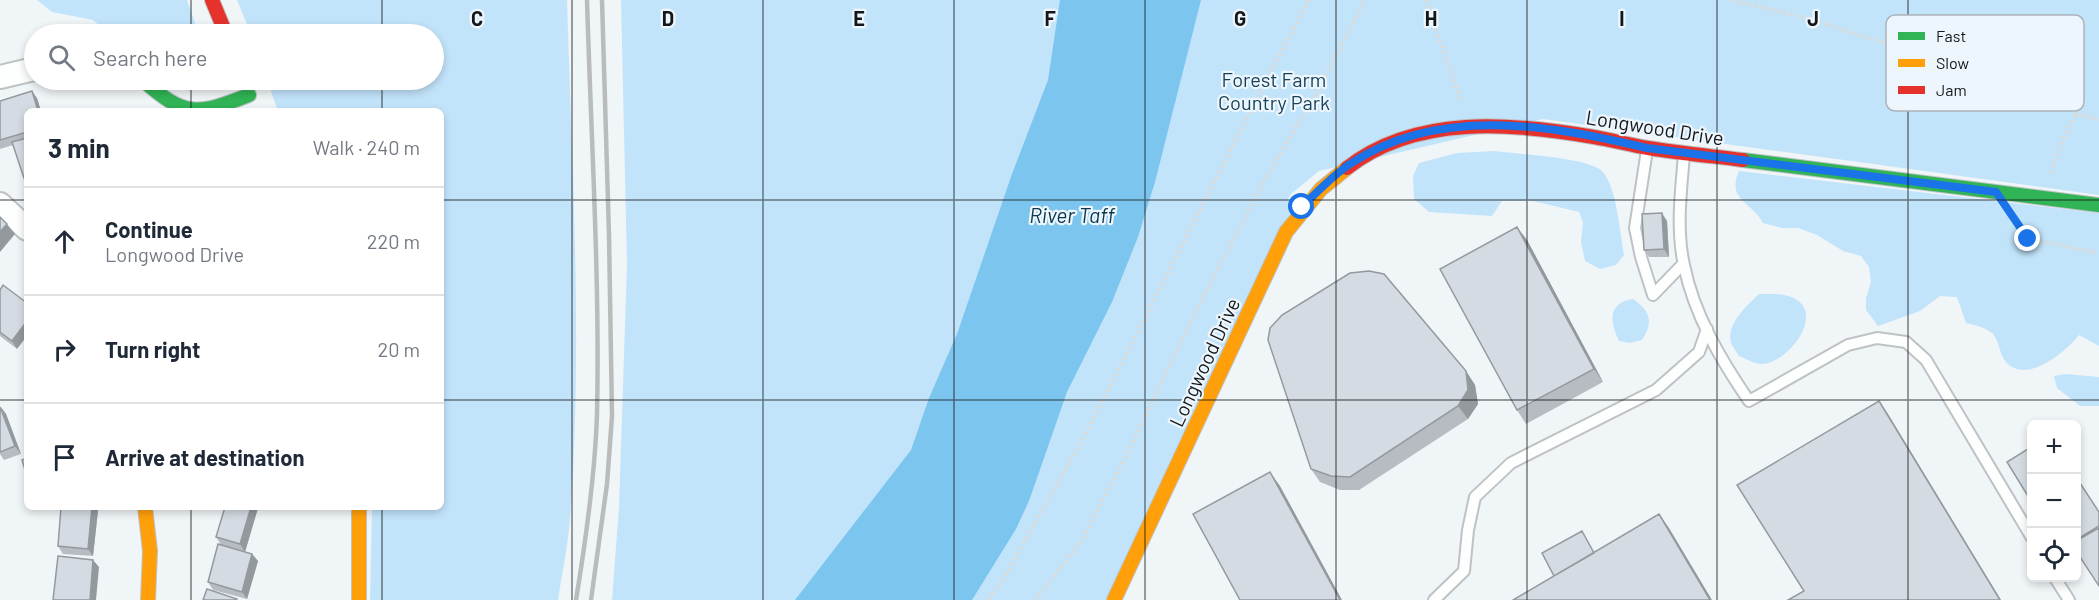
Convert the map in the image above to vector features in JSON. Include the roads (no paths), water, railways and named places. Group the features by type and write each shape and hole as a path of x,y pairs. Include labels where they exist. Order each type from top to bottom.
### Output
{"street":[{"path":"212,0 222,24"},
{"path":"0,77 24,71"},
{"path":"155,90 171,104 182,108"},
{"path":"247,90 254,108"},
{"path":"206,108 216,107 249,95"},
{"name":"Longwood Drive","path":"1114,600 1286,232 1302,207 1331,178 1383,146 1441,128 1497,124 1603,138 1647,148 2099,206"},
{"path":"0,204 24,226"},
{"path":"145,510 150,551 148,600"},
{"path":"358,600 359,510"}],"lane":[{"path":"1647,148 1635,228 1653,295 1683,264"},
{"path":"1684,153 1680,202 1683,264 1695,306 1729,372 1749,401 1848,345 1877,338 1906,342 1926,360 2027,531"},
{"path":"1434,600 1464,571 1468,530 1475,497 1512,463 1656,390 1699,352 1707,329"},
{"path":"2058,582 2069,600"}],"water":[{"name":"River Taff","path":"1060,0 1201,0 1155,182 1138,237 1112,302 1067,392 1029,501 1016,529 972,600 795,600 911,450 929,398 957,334 1012,174 1048,80"}],"railway":[{"path":"576,600 590,508 597,414 598,363 587,0"},
{"path":"591,600 607,484 612,416 602,0"}],"park label":[{"name":"Forest Farm Country Park","path":"1274,90"}]}
